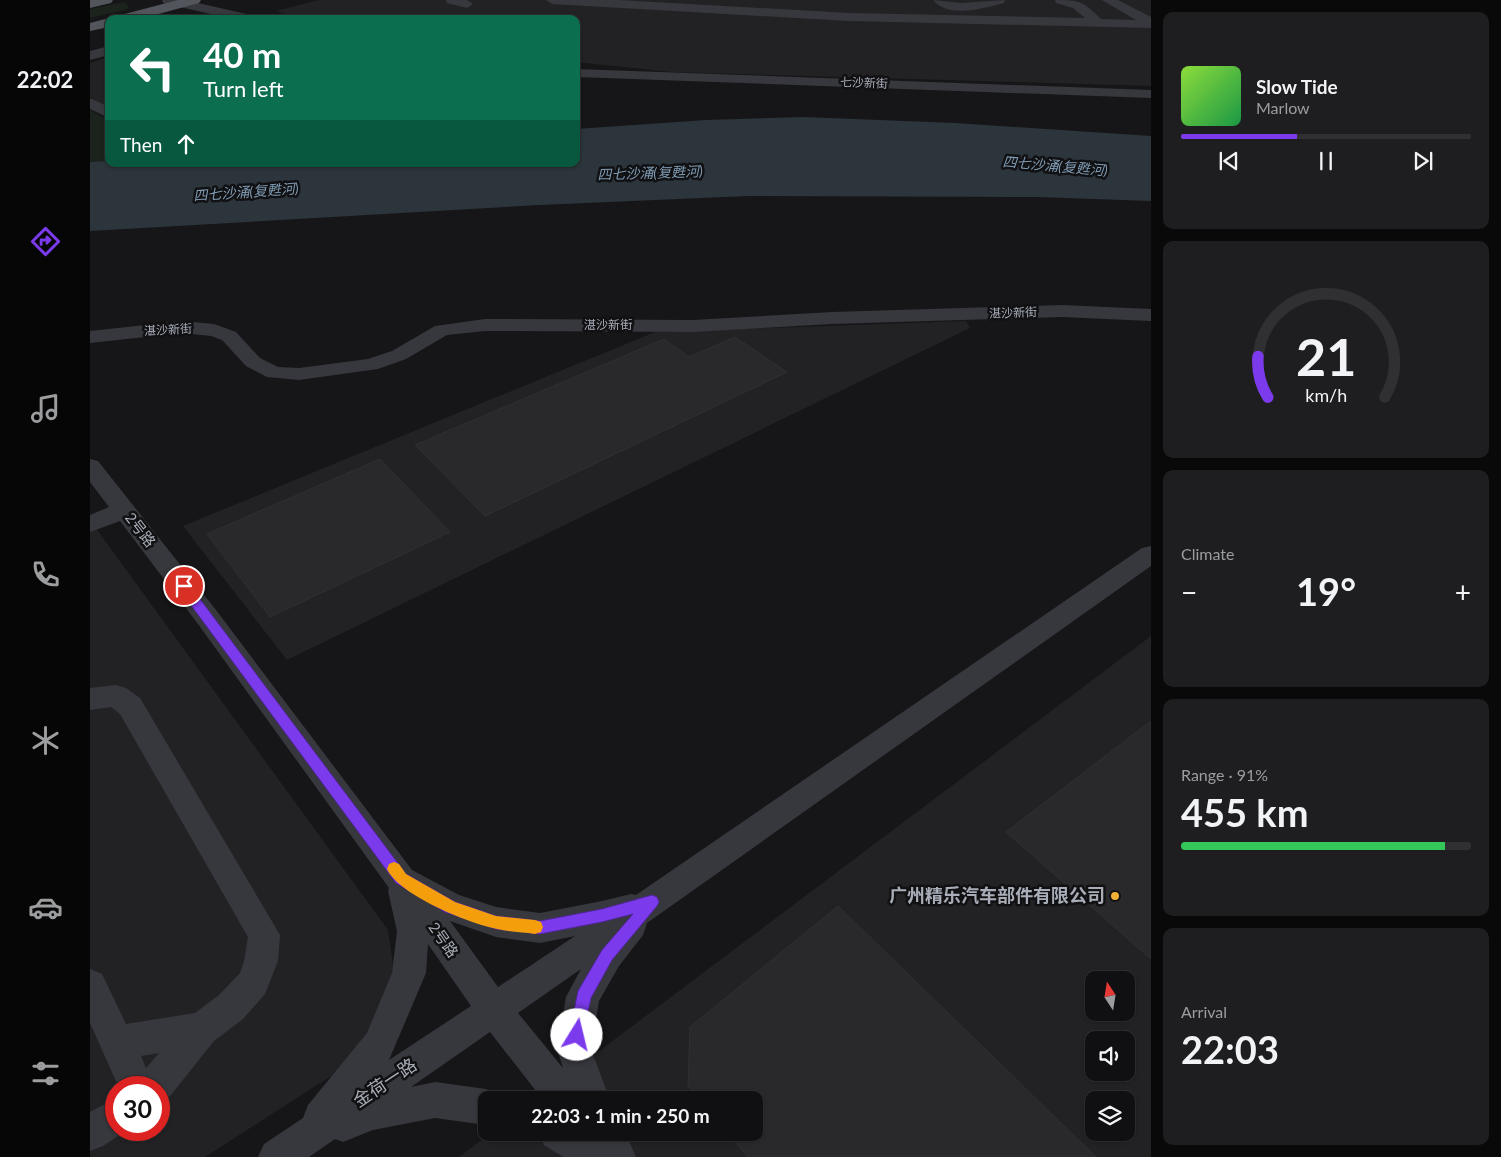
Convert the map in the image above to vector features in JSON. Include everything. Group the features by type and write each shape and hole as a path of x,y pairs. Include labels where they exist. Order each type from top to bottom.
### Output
{"main road":[{"path":"90,4 106,0"},
{"path":"132,15 166,2 188,1"},
{"path":"90,27 105,23"}],"street":[{"path":"223,0 219,5 224,15"},
{"path":"452,0 466,4"},
{"path":"559,0 849,17 1151,23"},
{"path":"939,0 956,6 967,7 999,0"},
{"path":"1061,0 1078,5 1098,23"},
{"path":"1108,0 1151,23"},
{"path":"188,1 223,15"},
{"path":"166,2 221,15"},
{"path":"90,56 105,51"},
{"name":"七沙新街","path":"580,73 1151,94"},
{"name":"七沙新街","path":"580,78 1151,99"},
{"path":"90,102 105,111"},
{"name":"湛沙新街","path":"90,337 182,327 214,330 229,336 253,362 274,373 299,374 371,365 399,355 442,330 485,325 693,326 832,318 1062,311 1151,315"},
{"name":"2号路","path":"90,466 207,617 401,879 493,1009 559,1091"},
{"path":"90,524 124,510"},
{"path":"589,1091 574,1049 583,997 607,955 652,902 1151,554"},
{"path":"90,699 116,696 130,706 264,935 262,961 253,983 231,1007 202,1030 163,1076"},
{"path":"401,879 450,907 496,922 540,928 602,916 652,902"},
{"path":"306,1138 379,1045 409,973 413,931 401,879"},
{"name":"金荷一路","path":"277,1157 652,902"},
{"path":"90,985 131,1076"},
{"path":"116,1043 202,1030"},
{"path":"306,1138 373,1112 435,1100 478,1106"},
{"path":"90,1133 105,1123"},
{"path":"571,1141 597,1157"},
{"path":"599,1141 611,1157"},
{"path":"610,1141 617,1157"}],"shaded area":[{"path":"319,0 1151,0 1151,86 672,72 580,62 580,15 288,15 276,11"},
{"path":"125,2 129,7 125,10 90,18 90,9"},
{"path":"105,58 105,106 90,97 90,63"},
{"path":"90,110 105,119 105,161 90,162"},
{"path":"966,321 970,328 287,660 183,526 655,332"},
{"path":"90,520 388,930 393,964 389,998 350,1064 205,1157 90,1157"},
{"path":"1151,636 1151,1157 459,1157 480,1141 763,1141 763,1091 546,1091"}],"water":[{"name":"四七沙涌(复甦河)","path":"804,117 955,123 1151,136 1151,201 1037,197 748,196 539,205 90,231 90,162 105,161 105,167 580,167 580,129 706,120"}],"building":[{"path":"735,337 787,372 485,516 415,445 664,339 689,357"},
{"path":"380,459 450,532 270,617 207,534"},
{"name":"广州精乐汽车部件有限公司","path":"1151,721 1151,959 1006,832"},
{"path":"838,906 1096,1157 748,1157 735,1141 763,1141 763,1091 692,1091 688,1086 690,1027"}],"slow traffic":[{"path":"394,869 401,879 450,907 496,922 535,927"}],"place":[{"name":"广州精乐汽车部件有限公司","path":"1115,896"}],"route":[{"path":"184,586 401,879 450,907 496,922 540,928 602,916 652,902 607,955 583,997 577,1035"}]}
